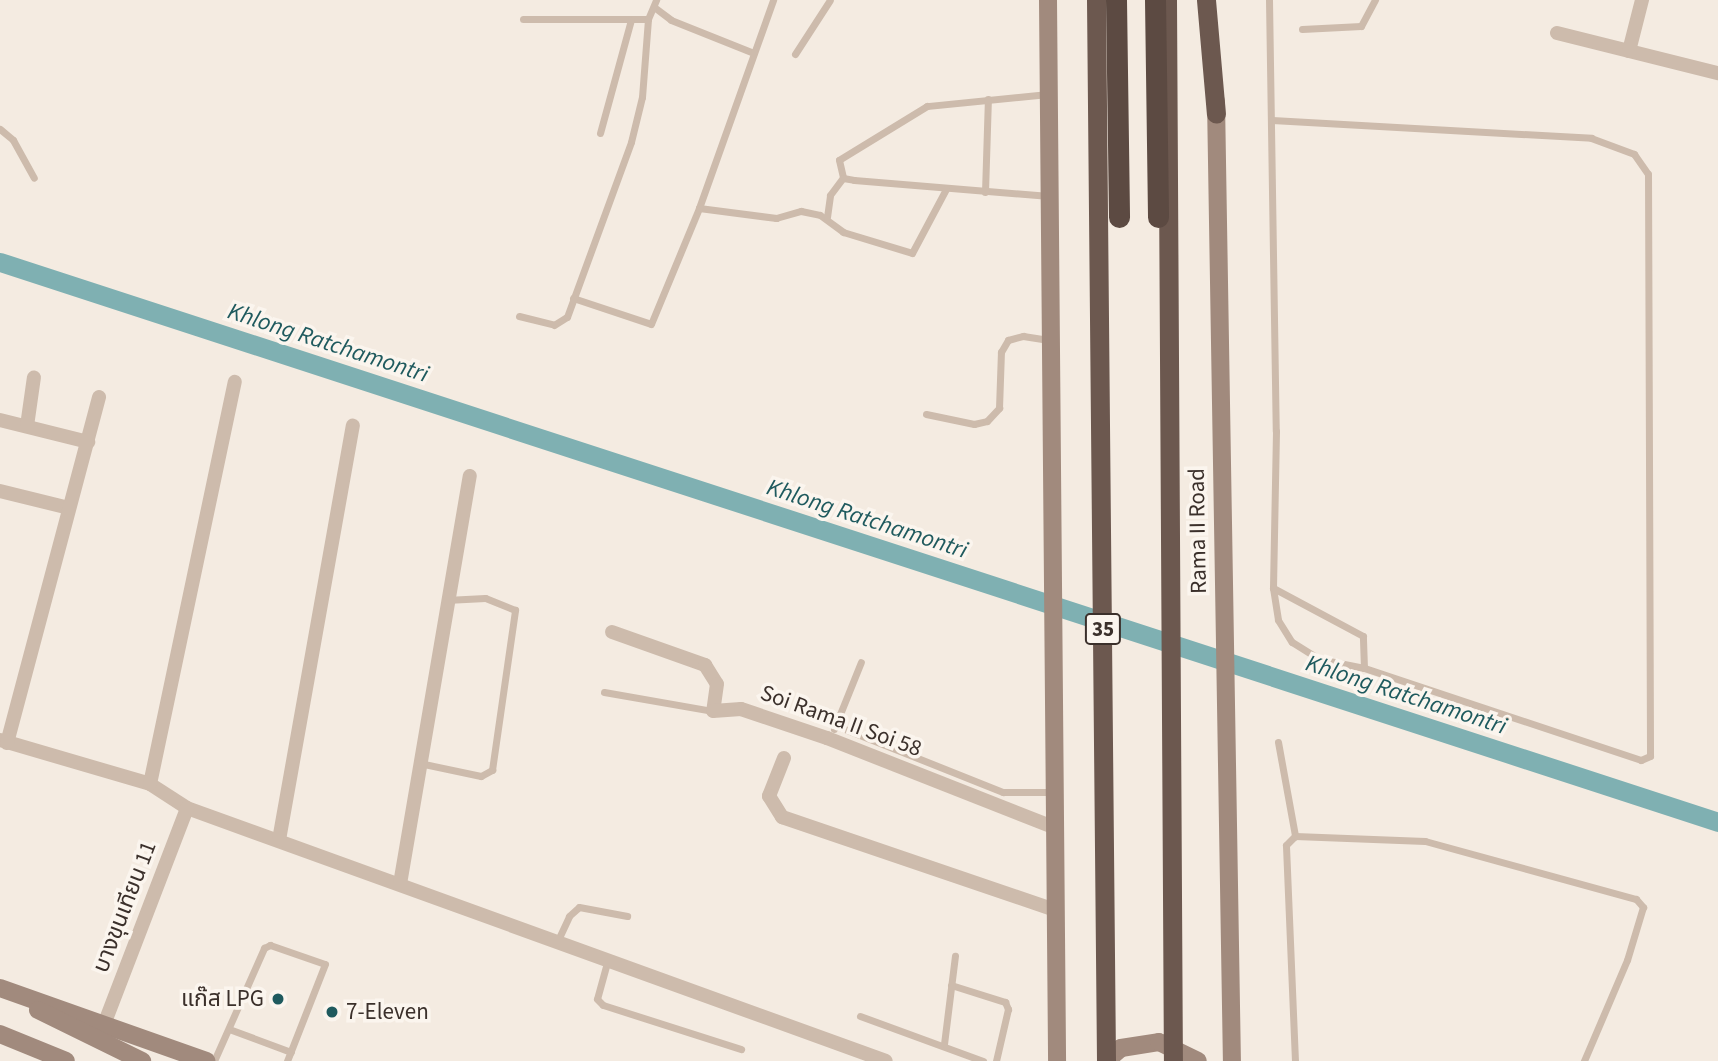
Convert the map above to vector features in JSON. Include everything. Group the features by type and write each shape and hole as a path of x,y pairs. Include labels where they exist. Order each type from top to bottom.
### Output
{"highway":[{"name":"35","path":"1096,0 1106,1061"},
{"path":"1116,0 1119,216"},
{"path":"1156,0 1158,217"},
{"name":"Rama II Road","path":"1167,0 1172,1061"},
{"path":"1206,0 1216,114"}],"main road":[{"name":"35","path":"1048,0 1057,1061"},
{"name":"Rama II Road","path":"1216,0 1222,541 1232,1061"},
{"path":"0,990 105,1022 206,1061"},
{"path":"0,990 142,1061"},
{"path":"0,1034 66,1061"},
{"path":"1106,1061 1121,1048 1159,1042 1198,1061"},
{"path":"36,1049 53,1061"}],"street":[{"path":"1629,51 1642,0"},
{"path":"1557,33 1718,74"},
{"path":"27,426 34,377"},
{"path":"150,784 235,382"},
{"path":"99,397 4,742 150,784 187,808 609,958 886,1061"},
{"path":"0,420 88,442"},
{"path":"279,840 353,426"},
{"path":"400,884 424,764 470,476"},
{"path":"0,491 69,508"},
{"path":"612,632 705,665 717,684 713,711"},
{"name":"Soi Rama II Soi 58","path":"713,711 741,709 827,738 1055,828"},
{"path":"784,758 769,796 782,817 1055,910"},
{"name":"บางขุนเทียน 11","path":"105,1022 187,808"}],"lane":[{"path":"573,298 651,324 699,208 773,0"},
{"path":"795,54 831,0"},
{"path":"1269,0 1276,431 1273,588 1279,620 1292,642 1319,659 1364,668 1641,760 1650,755 1647,174 1634,154 1591,138 1272,120"},
{"path":"1302,29 1361,26 1375,0"},
{"path":"519,316 561,324 573,298 631,142 642,97 648,19 655,3 671,20 754,53"},
{"path":"523,19 648,19"},
{"path":"600,133 631,20"},
{"path":"827,218 830,195 843,178 839,160 926,106 1049,93"},
{"path":"985,192 988,99"},
{"path":"0,130 13,140 34,178"},
{"path":"843,178 1049,196"},
{"path":"699,208 776,218 801,211 827,218 842,232 912,253 946,189"},
{"path":"926,414 974,425 987,421 999,408 1001,352 1008,340 1023,336 1051,340"},
{"path":"1273,588 1363,636 1364,668"},
{"path":"424,764 481,776 492,770 515,610 485,598 451,600"},
{"path":"827,738 836,726 861,662"},
{"name":"Soi Rama II Soi 58","path":"604,692 713,711"},
{"path":"836,726 1003,792 1056,791"},
{"path":"1278,741 1294,836"},
{"path":"1294,836 1286,845 1295,1061"},
{"path":"1294,836 1425,841 1636,899 1643,907 1628,960 1584,1061"},
{"path":"558,940 569,916 579,907 627,916"},
{"path":"214,1061 268,945 321,960 324,966 287,1061"},
{"path":"944,1044 955,956"},
{"path":"609,958 597,999 603,1006 741,1049"},
{"path":"951,985 1005,1002 1008,1009 996,1061"},
{"path":"860,1016 944,1044 983,1061"},
{"path":"229,1029 291,1052"}],"waterway":[{"name":"Khlong Ratchamontri","path":"0,262 1718,822"}],"place":[{"name":"แก๊ส LPG","path":"278,999"},
{"name":"7-Eleven","path":"332,1012"}]}
